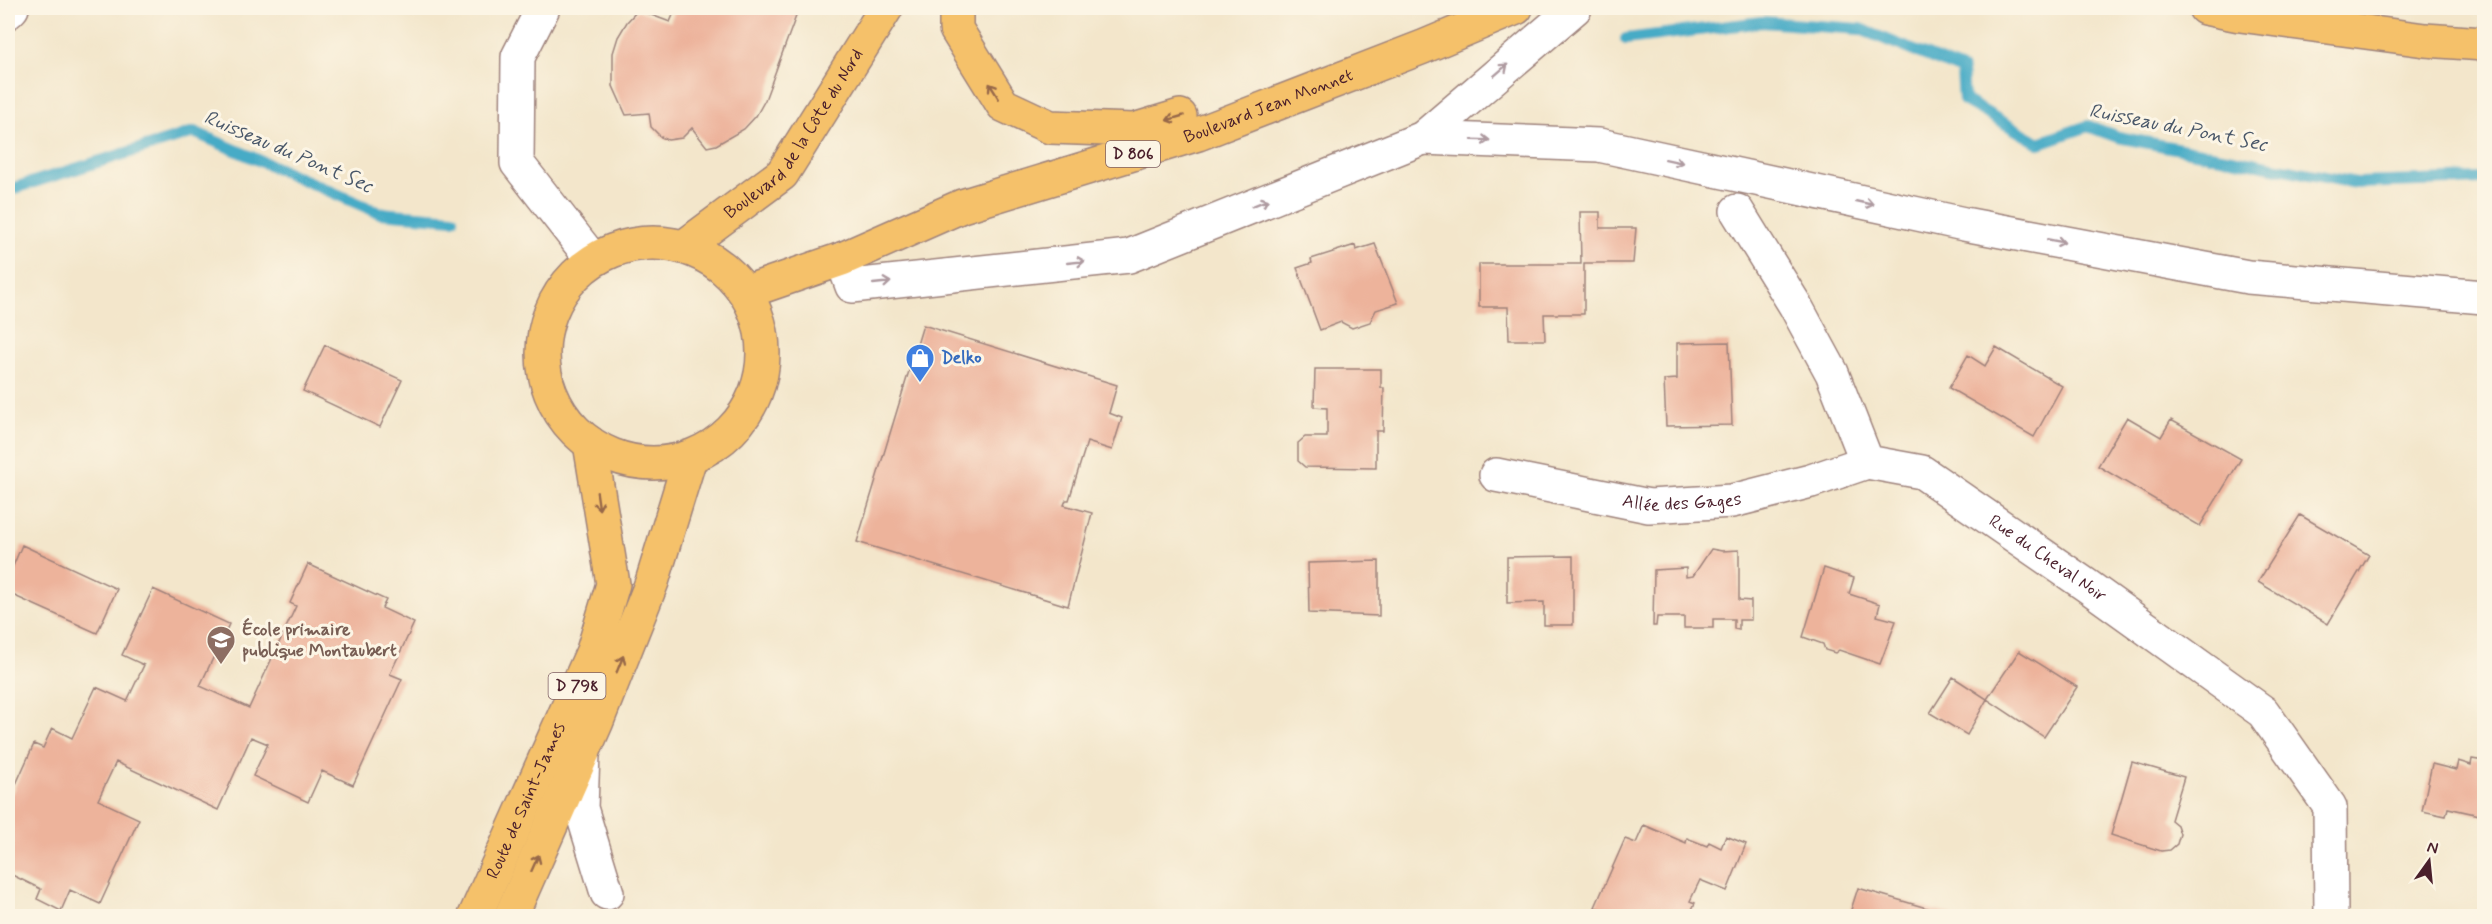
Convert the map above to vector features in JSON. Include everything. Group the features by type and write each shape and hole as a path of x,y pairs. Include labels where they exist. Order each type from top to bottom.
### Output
{"main road":[{"name":"Boulevard de la Côte du Nord","path":"685,246 782,174 886,8"},
{"path":"956,8 956,29 1003,105 1050,127 1134,129 1233,102 1357,57 1510,8"},
{"name":"Boulevard Jean Monnet","path":"746,292 842,259 962,206 1198,134 1423,47 1516,8"},
{"path":"2205,8 2240,15 2414,38 2484,44"},
{"path":"646,241 685,246 720,263 746,292 761,325 764,363 754,401 724,438 690,458 652,464 604,454 573,431 556,408 542,372 542,333 563,285 592,259 646,241"},
{"name":"Route de Saint-James","path":"475,916 593,651 613,584 590,443"},
{"name":"Route de Saint-James","path":"511,916 583,753 652,582 690,458"}],"street":[{"path":"8,12 12,8"},
{"path":"543,8 518,57 517,163 592,259"},
{"path":"842,259 852,286 1129,256 1423,138 1575,8"},
{"path":"1423,138 1599,145 1964,224 2248,277 2484,297"},
{"path":"1737,212 1795,305 1832,373 1867,462"},
{"name":"Allée des Gages","path":"1496,475 1649,507 1732,501 1810,481 1867,462"},
{"name":"Rue du Cheval Noir","path":"1867,462 1922,472 2086,585 2263,712 2330,807 2331,916"},
{"path":"583,753 581,808 607,892"}],"building":[{"path":"676,8 799,8 765,100 756,116 744,129 716,145 707,147 692,128 682,138 668,140 661,137 651,127 649,113 626,115 613,86 613,53 618,37 627,22 638,10 670,22"},
{"path":"1580,212 1600,212 1600,228 1636,228 1633,263 1584,263 1584,314 1544,314 1545,340 1509,340 1508,307 1479,307 1479,264 1581,264"},
{"path":"1375,244 1398,303 1376,310 1370,322 1352,328 1341,322 1320,330 1297,268 1312,263 1311,259 1355,245 1356,250"},
{"path":"923,325 1117,385 1109,413 1122,418 1112,450 1087,442 1069,500 1066,500 1064,505 1092,513 1068,606 857,542"},
{"path":"1729,342 1732,425 1666,426 1664,380 1677,379 1677,343"},
{"path":"325,345 402,380 380,427 303,391"},
{"path":"1996,347 2062,386 2034,437 1949,388 1968,355 1985,366"},
{"path":"1315,369 1381,369 1381,388 1384,388 1383,431 1376,431 1376,468 1305,467 1298,461 1298,443 1305,437 1327,437 1327,408 1314,407"},
{"path":"2127,417 2161,437 2171,420 2241,459 2200,526 2098,466"},
{"path":"2300,515 2369,555 2328,624 2258,582"},
{"path":"22,545 117,589 97,633 8,593 8,578"},
{"path":"1711,549 1739,550 1739,600 1751,601 1751,620 1739,620 1739,630 1734,629 1734,619 1713,619 1713,628 1684,628 1684,617 1657,617 1656,626 1653,626 1654,570 1686,568 1686,577 1693,576"},
{"path":"1573,556 1573,625 1544,625 1544,602 1507,603 1507,557"},
{"path":"1379,561 1379,616 1309,613 1308,563"},
{"path":"308,564 386,600 382,608 414,623 390,674 402,679 353,785 322,771 308,802 253,776 268,744 251,737 218,810 116,762 98,800 139,819 100,904 70,890 61,911 37,899 41,889 8,873 8,802 34,744 43,748 52,728 72,738 96,687 127,701 144,665 122,655 153,589 229,624 200,686 249,708 296,606 290,603"},
{"path":"1824,568 1854,578 1849,594 1880,604 1877,616 1896,621 1880,664 1839,650 1835,653 1825,650 1823,644 1803,637"},
{"path":"2019,651 2077,687 2044,737 1987,699"},
{"path":"1953,677 1987,699 1967,735 1930,713"},
{"path":"2472,759 2484,761 2484,816 2448,808 2446,816 2422,811 2432,764 2456,770 2458,761 2471,765"},
{"path":"2132,762 2184,777 2171,820 2177,825 2180,834 2177,844 2170,850 2161,851 2111,835"},
{"path":"1644,825 1686,843 1687,838 1707,846 1709,842 1721,848 1726,836 1746,844 1727,891 1700,880 1690,901 1695,903 1689,916 1617,916 1595,907 1625,839 1636,843"},
{"path":"1858,888 1954,916 1849,916"}],"waterway":[{"name":"Ruisseau du Pont Sec","path":"1626,39 1762,22 1860,29 1962,70 1964,100 2039,143 2088,126 2118,137 2356,183 2484,179"},
{"name":"Ruisseau du Pont Sec","path":"8,190 194,132 380,213 453,219"}],"place":[{"name":"Delko","path":"920,384"},
{"name":"École primaire publique Montaubert","path":"221,666"}]}
